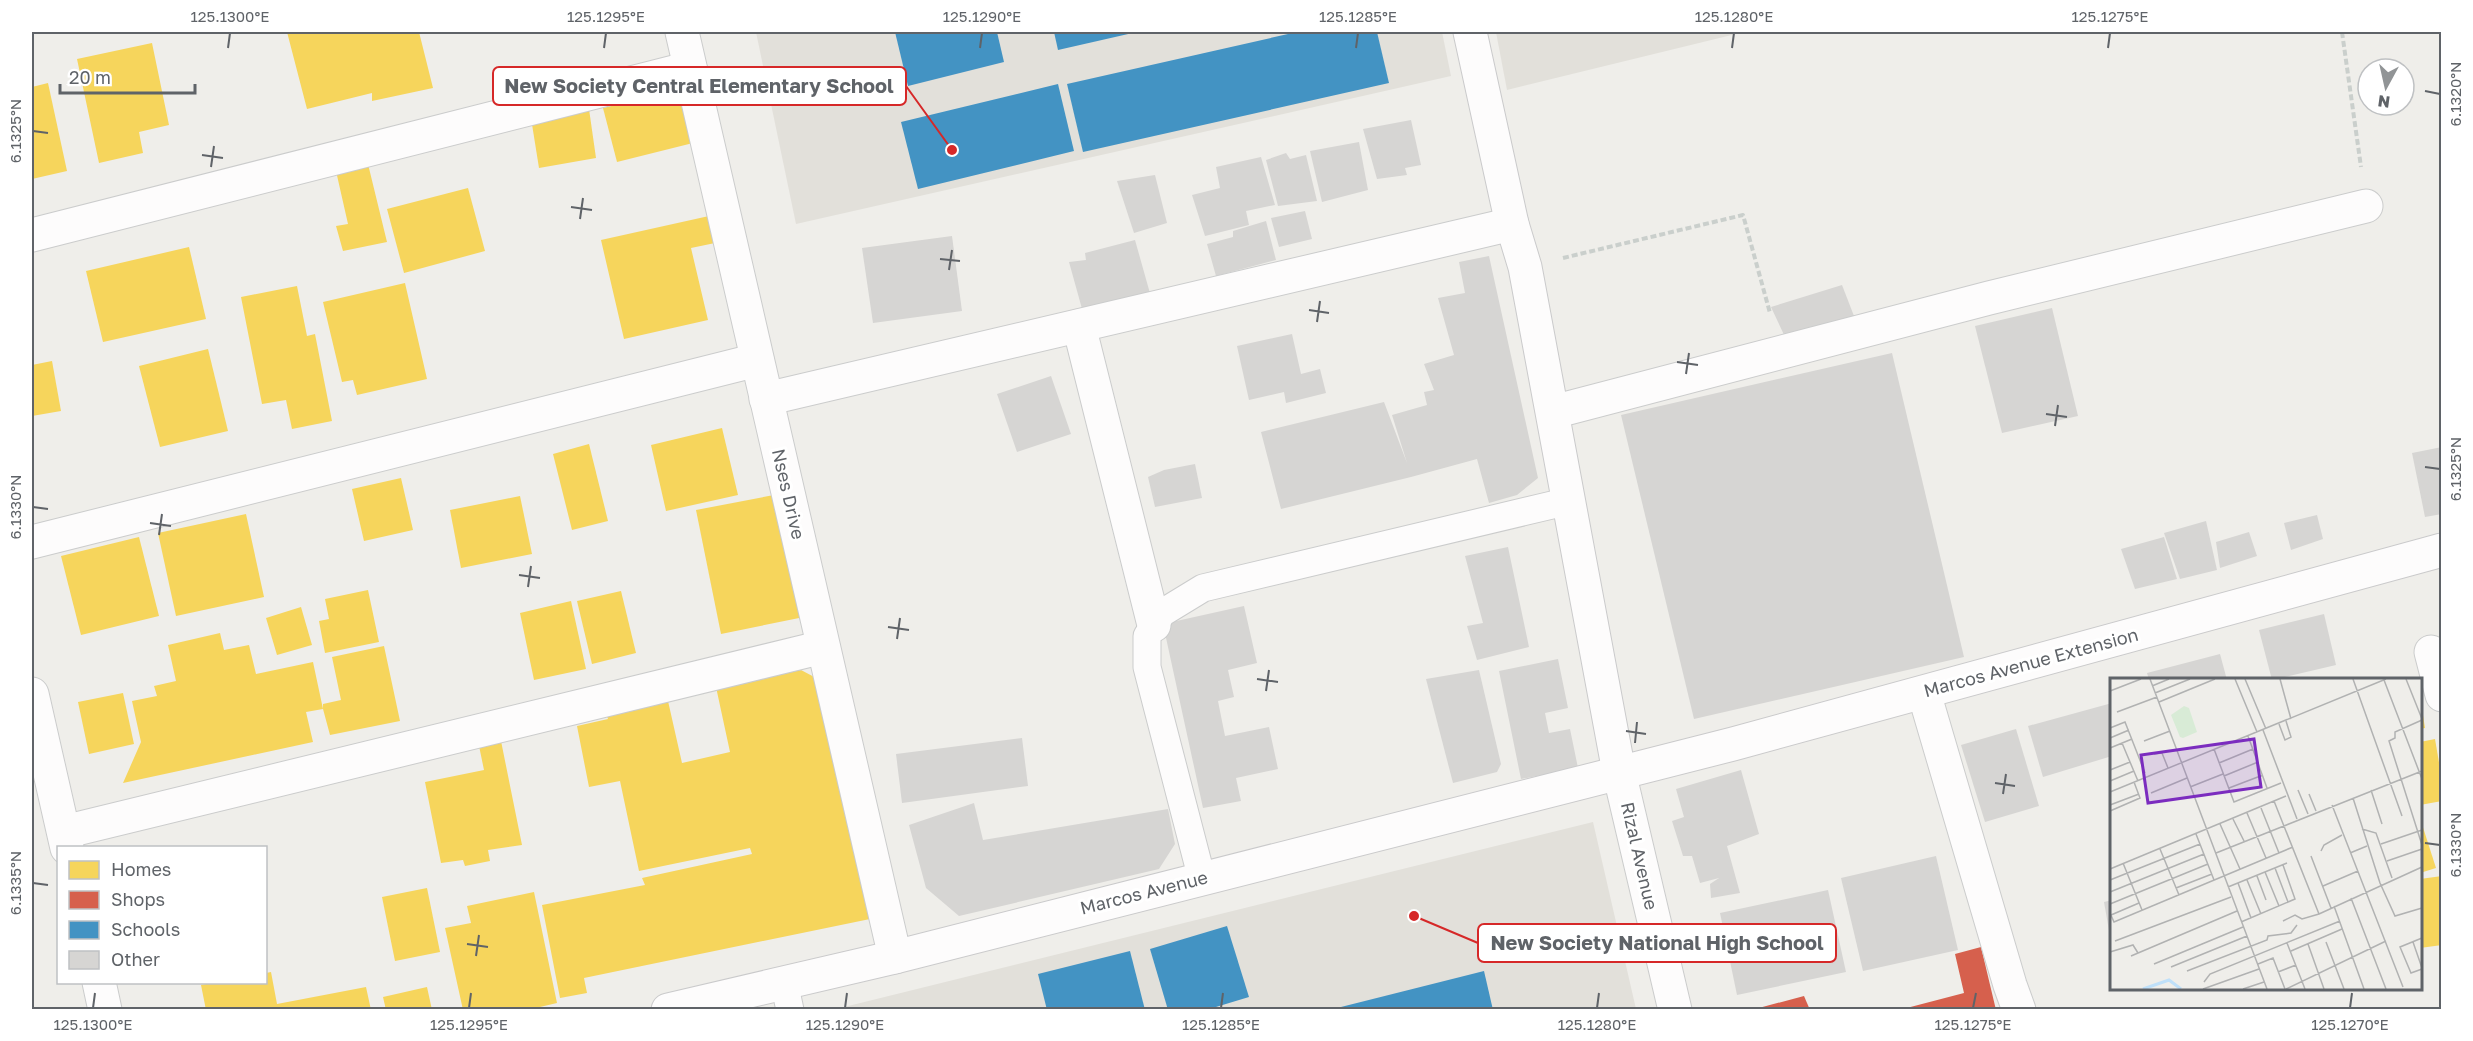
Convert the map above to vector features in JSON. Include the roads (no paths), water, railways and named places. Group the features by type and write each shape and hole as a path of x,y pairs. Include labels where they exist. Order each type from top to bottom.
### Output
{"street":[{"name":"Nses Drive","path":"682,32 895,957"},
{"name":"Rizal Avenue","path":"1470,32 1512,224 1525,267 1619,772 1675,1010"},
{"path":"32,235 690,68"},
{"path":"1553,412 1989,298 2366,206"},
{"path":"766,399 1512,224"},
{"path":"1079,326 1154,625"},
{"path":"32,543 757,360"},
{"name":"Marcos Avenue Extension","path":"1619,772 1924,693 2442,550"},
{"path":"32,694 66,840 824,647"},
{"path":"2431,652 2442,695"},
{"path":"1924,693 2019,1010"},
{"name":"Marcos Avenue","path":"668,1010 787,996 895,957 1619,772"},
{"path":"99,984 105,1010"}],"lane":[{"path":"1202,879 1147,667 1147,636 1161,613 1203,588 1569,501"}],"place":[{"name":"New Society Central Elementary School","path":"952,150"},
{"name":"New Society National High School","path":"1414,916"}]}
